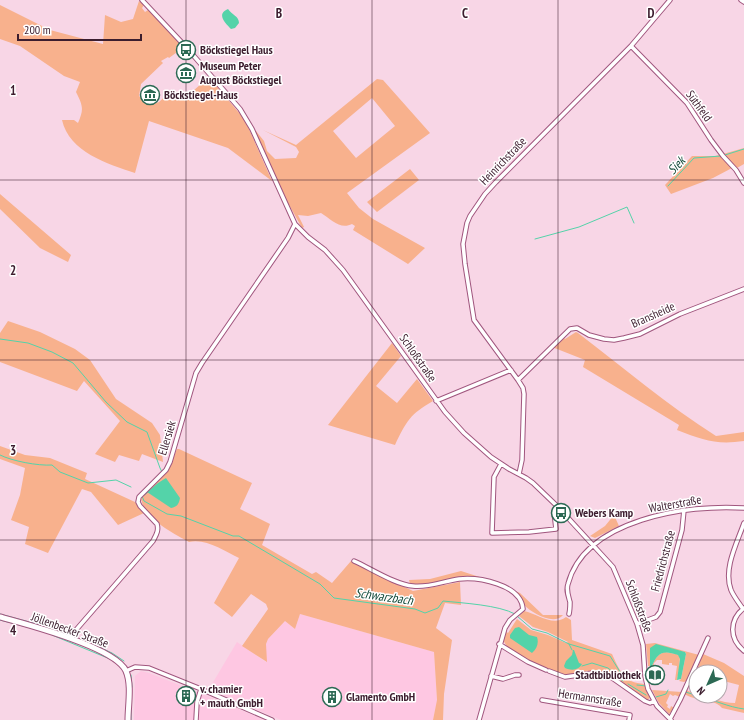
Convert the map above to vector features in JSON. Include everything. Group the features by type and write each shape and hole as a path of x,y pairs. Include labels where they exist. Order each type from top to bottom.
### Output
{"street":[{"name":"Schloßstraße","path":"142,0 186,47 243,114 252,129 295,224 324,250 343,270 436,401 451,419 478,446 501,464 533,483 558,507 612,567 636,624 643,645 646,682 651,696 670,719 708,638"},
{"name":"Heinrichstraße","path":"518,474 522,460 523,388 474,320 463,244 467,224 470,216 485,194 498,179 631,46 670,0"},
{"name":"Süthfeld","path":"631,46 687,103 720,152 736,170 744,183"},
{"name":"Ellersiek","path":"69,638 153,541 158,530 157,524 140,506 138,502 139,497 163,473 170,462 196,373 288,238 295,224"},
{"name":"Bransheide","path":"518,380 570,329 577,328 589,335 604,339 614,340 630,337 640,334 680,314 744,289"},
{"path":"436,401 511,370"},
{"path":"501,464 494,478 492,533 556,529 554,512 558,507"},
{"name":"Walterstraße","path":"569,614 570,602 567,589 569,580 577,562 592,545 602,538 653,516 684,510 723,506 744,508"},
{"name":"Friedrichstraße","path":"636,624 656,617 660,612 682,530 684,510"},
{"path":"744,523 731,561 729,576 731,590 744,608 736,616 732,627 735,640 738,646 744,651"},
{"path":"354,560 397,581 412,586 422,586 460,579 476,579 500,585 512,591 522,605 523,609 513,617 505,628 499,644 479,720"},
{"name":"Jöllenbecker Straße","path":"0,617 69,638 118,660 126,671"},
{"path":"499,644 528,662 547,671 565,676 593,673 608,675 645,701 650,703 654,701"},
{"path":"128,720 129,686 126,671 135,667 149,668 272,720"},
{"path":"491,676 503,679 515,674 519,675"},
{"path":"196,720 197,702 201,689"},
{"name":"Hermannstraße","path":"542,700 630,715 629,720"}],"shaded area":[{"path":"139,1 144,5 142,8 145,12 148,10 184,47 169,58 168,57 161,61 163,63 141,84 139,96 150,105 159,102 171,91 185,98 209,77 245,120 272,181 228,148 149,121 135,173 102,161 91,155 73,141 66,131 62,120 74,120 78,123 82,108 76,92 80,82 64,76 20,46 0,39 0,5 50,30 103,44 105,15 121,22 133,19"},
{"path":"228,9 237,17 239,21 235,28 231,29 223,19 222,16 224,11"},
{"path":"377,79 383,80 430,133 347,193 359,208 373,219 425,248 408,264 353,230 355,226 352,224 344,226 340,225 321,213 308,216 298,215 304,227 302,228 283,194 255,132 256,131 264,141 267,151 275,159 296,158 299,152 296,147 263,130 296,145","holes":["372,98 395,126 356,158 333,131"]},
{"path":"744,148 744,164 737,168 723,154"},
{"path":"719,155 732,168 713,178 671,194 665,185 692,156"},
{"path":"410,169 419,180 377,212 367,202"},
{"path":"0,194 71,255 68,262 40,248 0,209"},
{"path":"8,321 40,332 75,349 90,360 116,399 152,423 160,435 163,462 142,454 139,461 119,455 115,462 95,454 120,421 84,381 77,391 0,362 0,333"},
{"path":"576,332 663,399 716,436 744,432 744,441 710,441 677,430 679,425 583,367 585,360 552,347 563,337 565,339"},
{"path":"392,343 401,356 376,386 397,403 417,379 433,401 419,410 410,419 402,430 395,445 328,425"},
{"path":"0,446 25,455 50,458 87,473 85,479 135,502 144,513 118,525 91,492 82,489 48,553 25,544 29,527 11,520 20,495 25,468 0,459"},
{"path":"177,449 252,483 240,509 270,524 262,545 312,574 316,572 332,583 351,561 413,591 460,582 461,605 445,603 436,628 452,640 444,694 443,720 433,720 437,700 434,652 300,614 295,629 285,621 268,639 266,644 267,662 242,646 268,609 266,604 251,594 232,617 214,603 239,558 208,543 195,541 189,542 159,524 152,518 143,505 141,497 151,485 167,472"},
{"path":"166,478 180,498 177,505 171,508 147,492"},
{"path":"614,515 619,526 595,538 590,536 605,526"},
{"path":"461,571 492,581 476,577 459,577 421,585 410,584 409,580 430,579"},
{"path":"513,590 520,593 543,615 563,615 559,618 549,619 537,615 524,605"},
{"path":"524,611 545,619 556,621 566,617 571,620 572,640 612,654 620,669 628,679 633,682 644,684 650,698 647,700 643,698 608,674 595,672 566,675 536,664 512,651 507,647 502,638 505,631 508,633 517,619 531,630 548,635 566,643 568,642 548,632 533,627 519,616"},
{"path":"300,614 434,652 437,701 433,720 281,720 209,689 237,642 266,662 266,644 268,639 285,621 295,629"},
{"path":"519,627 529,635 537,637 537,646 532,653 510,638 510,635 515,628"},
{"path":"655,643 699,655 695,664 688,664 688,680 684,682 679,681 681,679 686,654 685,652 650,648 650,666 648,666 646,644"},
{"path":"656,644 685,652 686,654 681,679 677,680 680,659 678,655 662,653 656,658 652,666 650,666 650,648"},
{"path":"573,650 579,663 582,664 579,668 575,669 565,668 564,666 566,661 572,655"},
{"path":"665,652 680,656 677,680 675,680 677,666 672,665 672,663 669,663 669,665 662,664 662,660 657,660 654,663 654,667 652,666 658,655"},
{"path":"703,654 726,664 699,664"},
{"path":"728,666 744,676 744,713 722,708 716,704 735,703 739,685 728,682"},
{"path":"141,671 205,695 264,720 134,720 135,676"},
{"path":"652,690 682,692 680,697 670,694 666,703 668,705 667,707 670,709 671,706 674,708 669,714 659,703"},
{"path":"686,690 688,691 688,696 684,694"}],"waterway":[{"name":"Siek","path":"725,155 744,149"},
{"name":"Siek","path":"668,186 694,158 721,156"},
{"path":"535,239 579,227 627,207 634,223"},
{"path":"0,339 28,343 52,352 73,363 106,402 127,422 147,432 162,472"},
{"name":"Schwarzbach","path":"0,455 25,463 52,465 60,472 88,483 116,480 131,487"},
{"name":"Schwarzbach","path":"143,496 148,492"},
{"name":"Schwarzbach","path":"142,496 144,501 167,514 181,516 233,536 239,536 320,584 334,598 415,609 425,613 438,608 443,601 490,606 515,614"},
{"path":"0,614 44,626"},
{"name":"Schwarzbach","path":"517,616 532,629 547,633 569,644 610,656 624,678"},
{"path":"0,620 38,630"},
{"path":"52,635 110,659"},
{"name":"Schwarzbach","path":"569,644 572,650"},
{"path":"99,647 124,661"},
{"path":"582,666 592,663 608,668 623,681"},
{"path":"131,675 132,687"},
{"path":"628,684 646,695"},
{"name":"Schwarzbach","path":"637,685 646,686"},
{"path":"656,697 666,694 668,690"},
{"name":"Schwarzbach","path":"724,704 744,709"},
{"path":"131,705 131,720"}],"place":[{"name":"Böckstiegel Haus","path":"186,50"},
{"name":"Museum Peter August Böckstiegel","path":"186,73"},
{"name":"Böckstiegel-Haus","path":"150,95"},
{"name":"Webers Kamp","path":"561,513"},
{"name":"Stadtbibliothek","path":"655,675"},
{"name":"v. chamier + mauth GmbH","path":"186,696"},
{"name":"Glamento GmbH","path":"332,697"}]}
